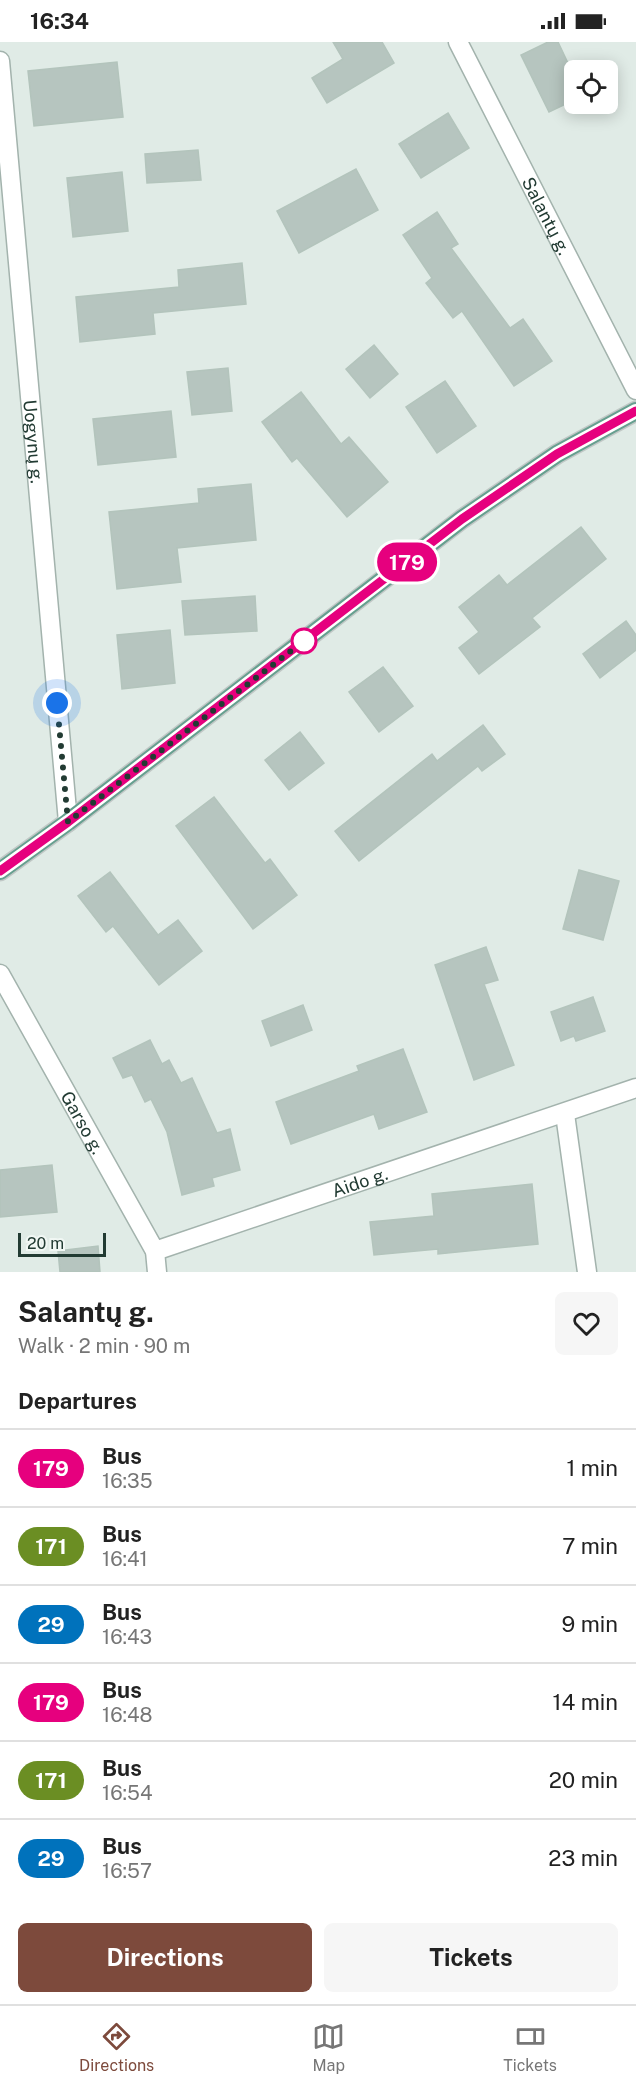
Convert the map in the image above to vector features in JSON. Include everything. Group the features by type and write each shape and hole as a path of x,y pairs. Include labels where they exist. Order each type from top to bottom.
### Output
{"main road":[{"path":"0,871 68,822 462,519 557,454 636,411"}],"street":[{"name":"Salantų g.","path":"458,42 636,390"},
{"name":"Uogynų g.","path":"0,61 68,822"},
{"name":"Garso g.","path":"0,975 155,1251 157,1272"},
{"name":"Aido g.","path":"155,1251 565,1114 636,1088"},
{"path":"565,1114 587,1272"}],"building":[{"path":"333,42 382,42 394,63 327,103 312,78 343,59"},
{"path":"548,42 558,42 566,60 564,60 564,105 549,112 521,55"},
{"path":"117,62 123,117 34,126 28,71"},
{"path":"448,113 469,148 421,178 399,144"},
{"path":"198,150 201,180 147,183 145,154"},
{"path":"356,169 378,210 299,253 277,211"},
{"path":"122,172 128,231 73,237 67,178"},
{"path":"437,212 458,244 451,248 510,328 523,319 552,361 514,386 462,311 453,318 426,283 432,278 403,235"},
{"path":"242,263 246,304 153,313 155,334 80,342 76,297 179,287 178,270"},
{"path":"374,345 398,374 370,398 346,369"},
{"path":"228,368 232,411 192,415 187,372"},
{"path":"445,381 476,426 437,453 406,407"},
{"path":"301,392 341,444 349,437 388,482 347,517 297,458 292,462 262,422"},
{"path":"171,411 176,457 98,465 93,419"},
{"path":"251,484 256,540 177,548 181,582 117,589 109,512 199,503 198,489"},
{"path":"581,527 606,559 532,618 540,627 479,674 459,648 479,632 459,607 499,575 507,585"},
{"path":"255,596 257,631 185,635 182,601"},
{"path":"626,621 636,635 636,650 600,678 583,654"},
{"path":"170,630 175,683 122,689 117,635"},
{"path":"383,667 413,706 379,732 349,692"},
{"path":"483,725 505,754 482,771 478,766 359,861 335,831 432,754 437,761"},
{"path":"300,732 324,763 289,790 265,760"},
{"path":"214,797 265,863 270,859 297,895 253,929 176,826"},
{"path":"579,870 619,881 603,940 563,929"},
{"path":"110,872 158,935 178,920 202,951 159,985 113,926 106,932 78,896"},
{"path":"486,947 498,980 484,984 514,1065 474,1080 435,965"},
{"path":"593,997 605,1031 576,1041 574,1036 561,1041 551,1012"},
{"path":"303,1005 312,1030 271,1046 262,1021"},
{"path":"150,1040 162,1064 169,1060 181,1083 192,1078 217,1133 230,1129 240,1170 212,1178 214,1186 182,1195 167,1132 151,1099 145,1102 132,1075 123,1078 113,1058"},
{"path":"403,1049 427,1112 379,1129 374,1114 291,1144 276,1102 359,1071 357,1066"},
{"path":"52,1165 57,1212 0,1217 0,1170"},
{"path":"532,1184 538,1244 438,1254 438,1249 374,1255 370,1222 434,1216 432,1194"},
{"path":"98,1246 100,1272 60,1272 58,1251"}],"bus line":[{"name":"179","path":"0,871 68,822 462,519 557,454 636,411"}],"route":[{"path":"57,703 68,822 304,641"}]}
